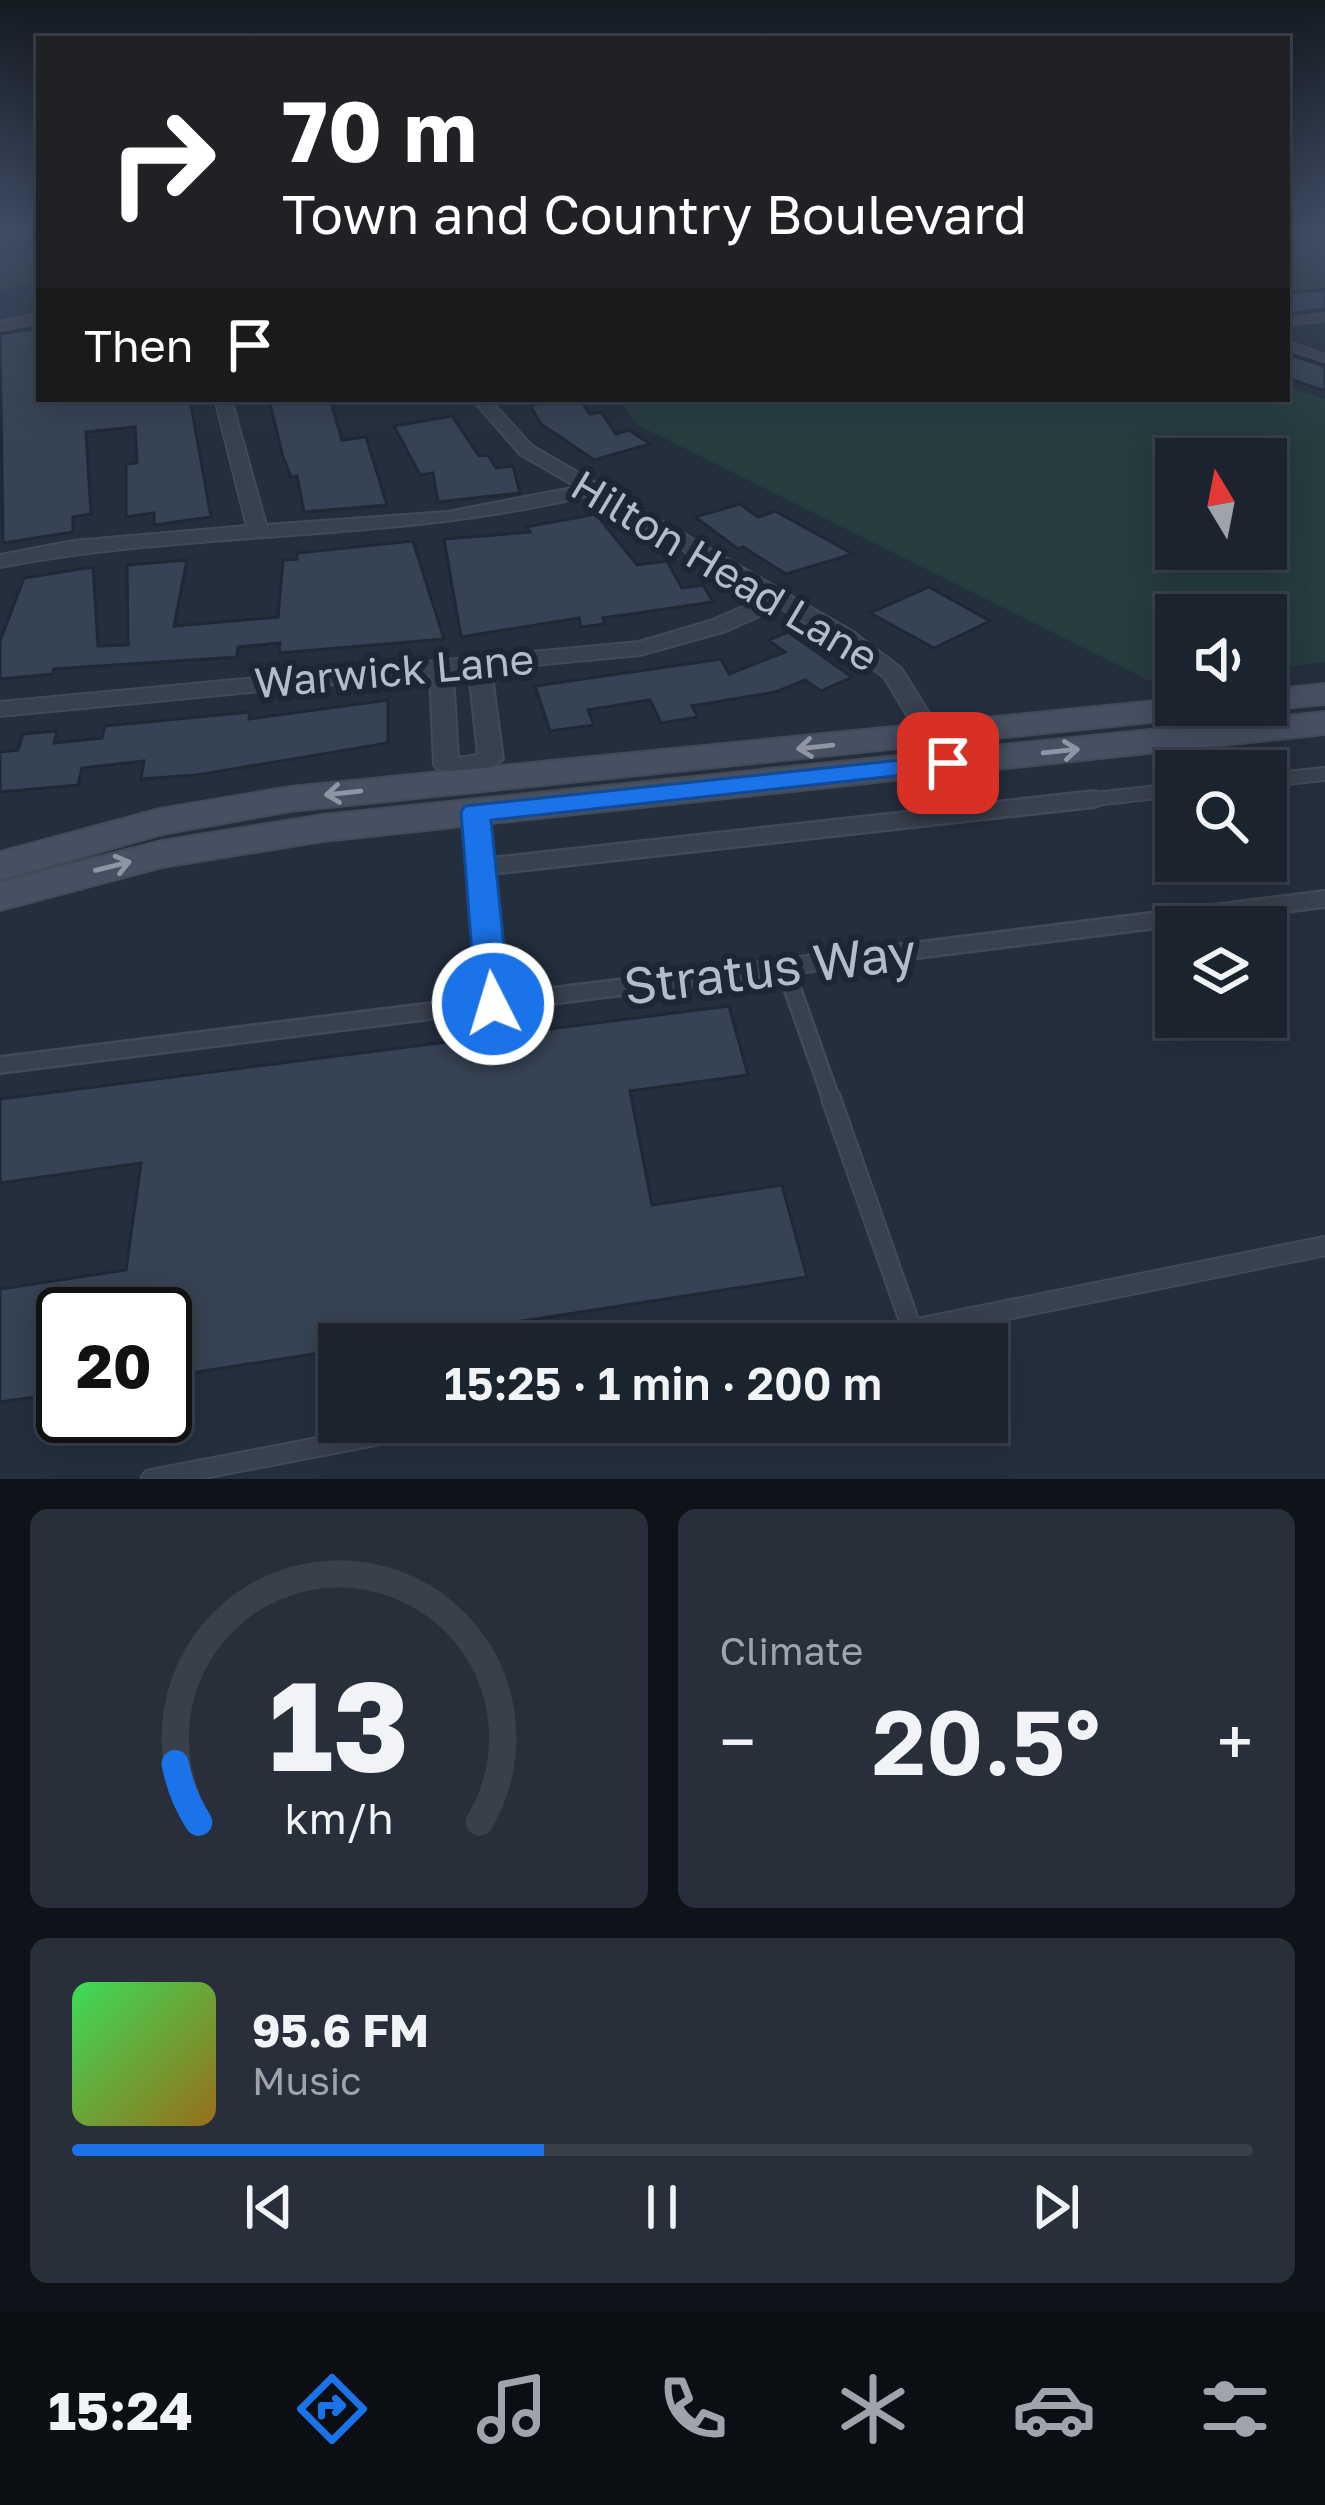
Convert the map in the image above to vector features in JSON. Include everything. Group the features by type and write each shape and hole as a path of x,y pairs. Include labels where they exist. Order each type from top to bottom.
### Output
{"main road":[{"path":"1287,698 1325,694"},
{"path":"940,749 1155,715"},
{"path":"4,880 162,854 472,787 1325,723"}],"street":[{"path":"0,326 36,319"},
{"path":"224,402 258,532"},
{"name":"Hilton Head Lane","path":"483,402 526,450 845,637 893,673 940,749"},
{"path":"0,561 76,547 486,515 593,489"},
{"name":"Warwick Lane","path":"0,709 640,648 718,626 781,599"},
{"path":"441,667 446,764 472,787 491,759 479,663"}],"lane":[{"path":"1290,322 1325,317"},
{"path":"1290,346 1325,358"},
{"path":"1287,779 1325,774"},
{"path":"472,787 493,1004"},
{"path":"482,867 1155,792"},
{"name":"Stratus Way","path":"0,1065 1325,898"},
{"path":"785,968 910,1323"},
{"path":"946,1323 1325,1246"},
{"path":"151,1479 339,1443"}],"green space":[{"path":"1290,387 1325,399 1325,662 1287,667 1287,594 1155,594 1155,684 638,425 619,402 1290,402"}],"building":[{"path":"1290,300 1325,300 1325,309 1290,314"},
{"path":"36,328 36,402 191,402 211,517 154,525 154,513 126,517 126,464 137,463 135,427 86,432 91,514 73,517 73,532 3,543 0,334"},
{"path":"1290,355 1325,366 1325,391 1290,379"},
{"path":"270,402 331,402 342,440 366,437 387,505 304,512 297,476 291,477"},
{"path":"582,402 590,414 601,412 616,434 629,430 650,444 594,460 541,424 530,405"},
{"path":"452,416 479,456 488,455 496,468 513,466 520,493 438,502 433,473 420,475 394,426"},
{"path":"740,504 758,517 775,511 853,554 786,574 743,547 738,549 695,517"},
{"path":"596,514 637,565 667,561 682,588 703,585 713,602 603,618 605,624 581,627 579,618 461,637 444,539 530,532 526,527"},
{"path":"413,541 444,639 279,653 280,643 238,647 237,657 54,669 53,674 0,679 0,641 24,578 93,567 98,646 128,645 127,565 187,560 174,626 278,617 283,560 297,559 297,553"},
{"path":"929,587 990,621 934,648 870,613"},
{"path":"788,632 852,677 821,691 805,680 776,692 692,706 698,717 661,723 650,700 588,710 594,725 550,731 535,686 721,659 729,674 785,652 768,640"},
{"path":"388,700 388,743 197,775 141,779 144,761 82,768 78,785 0,792 0,752 18,750 23,734 57,731 54,743 102,738 105,726 250,712 249,719"},
{"path":"729,1006 748,1075 630,1091 652,1205 782,1185 807,1277 510,1323 318,1323 318,1353 192,1373 192,1287 36,1287 36,1397 0,1402 0,1289 126,1270 141,1163 0,1183 0,1099"}],"route":[{"path":"493,1004 475,812 948,763"}]}
